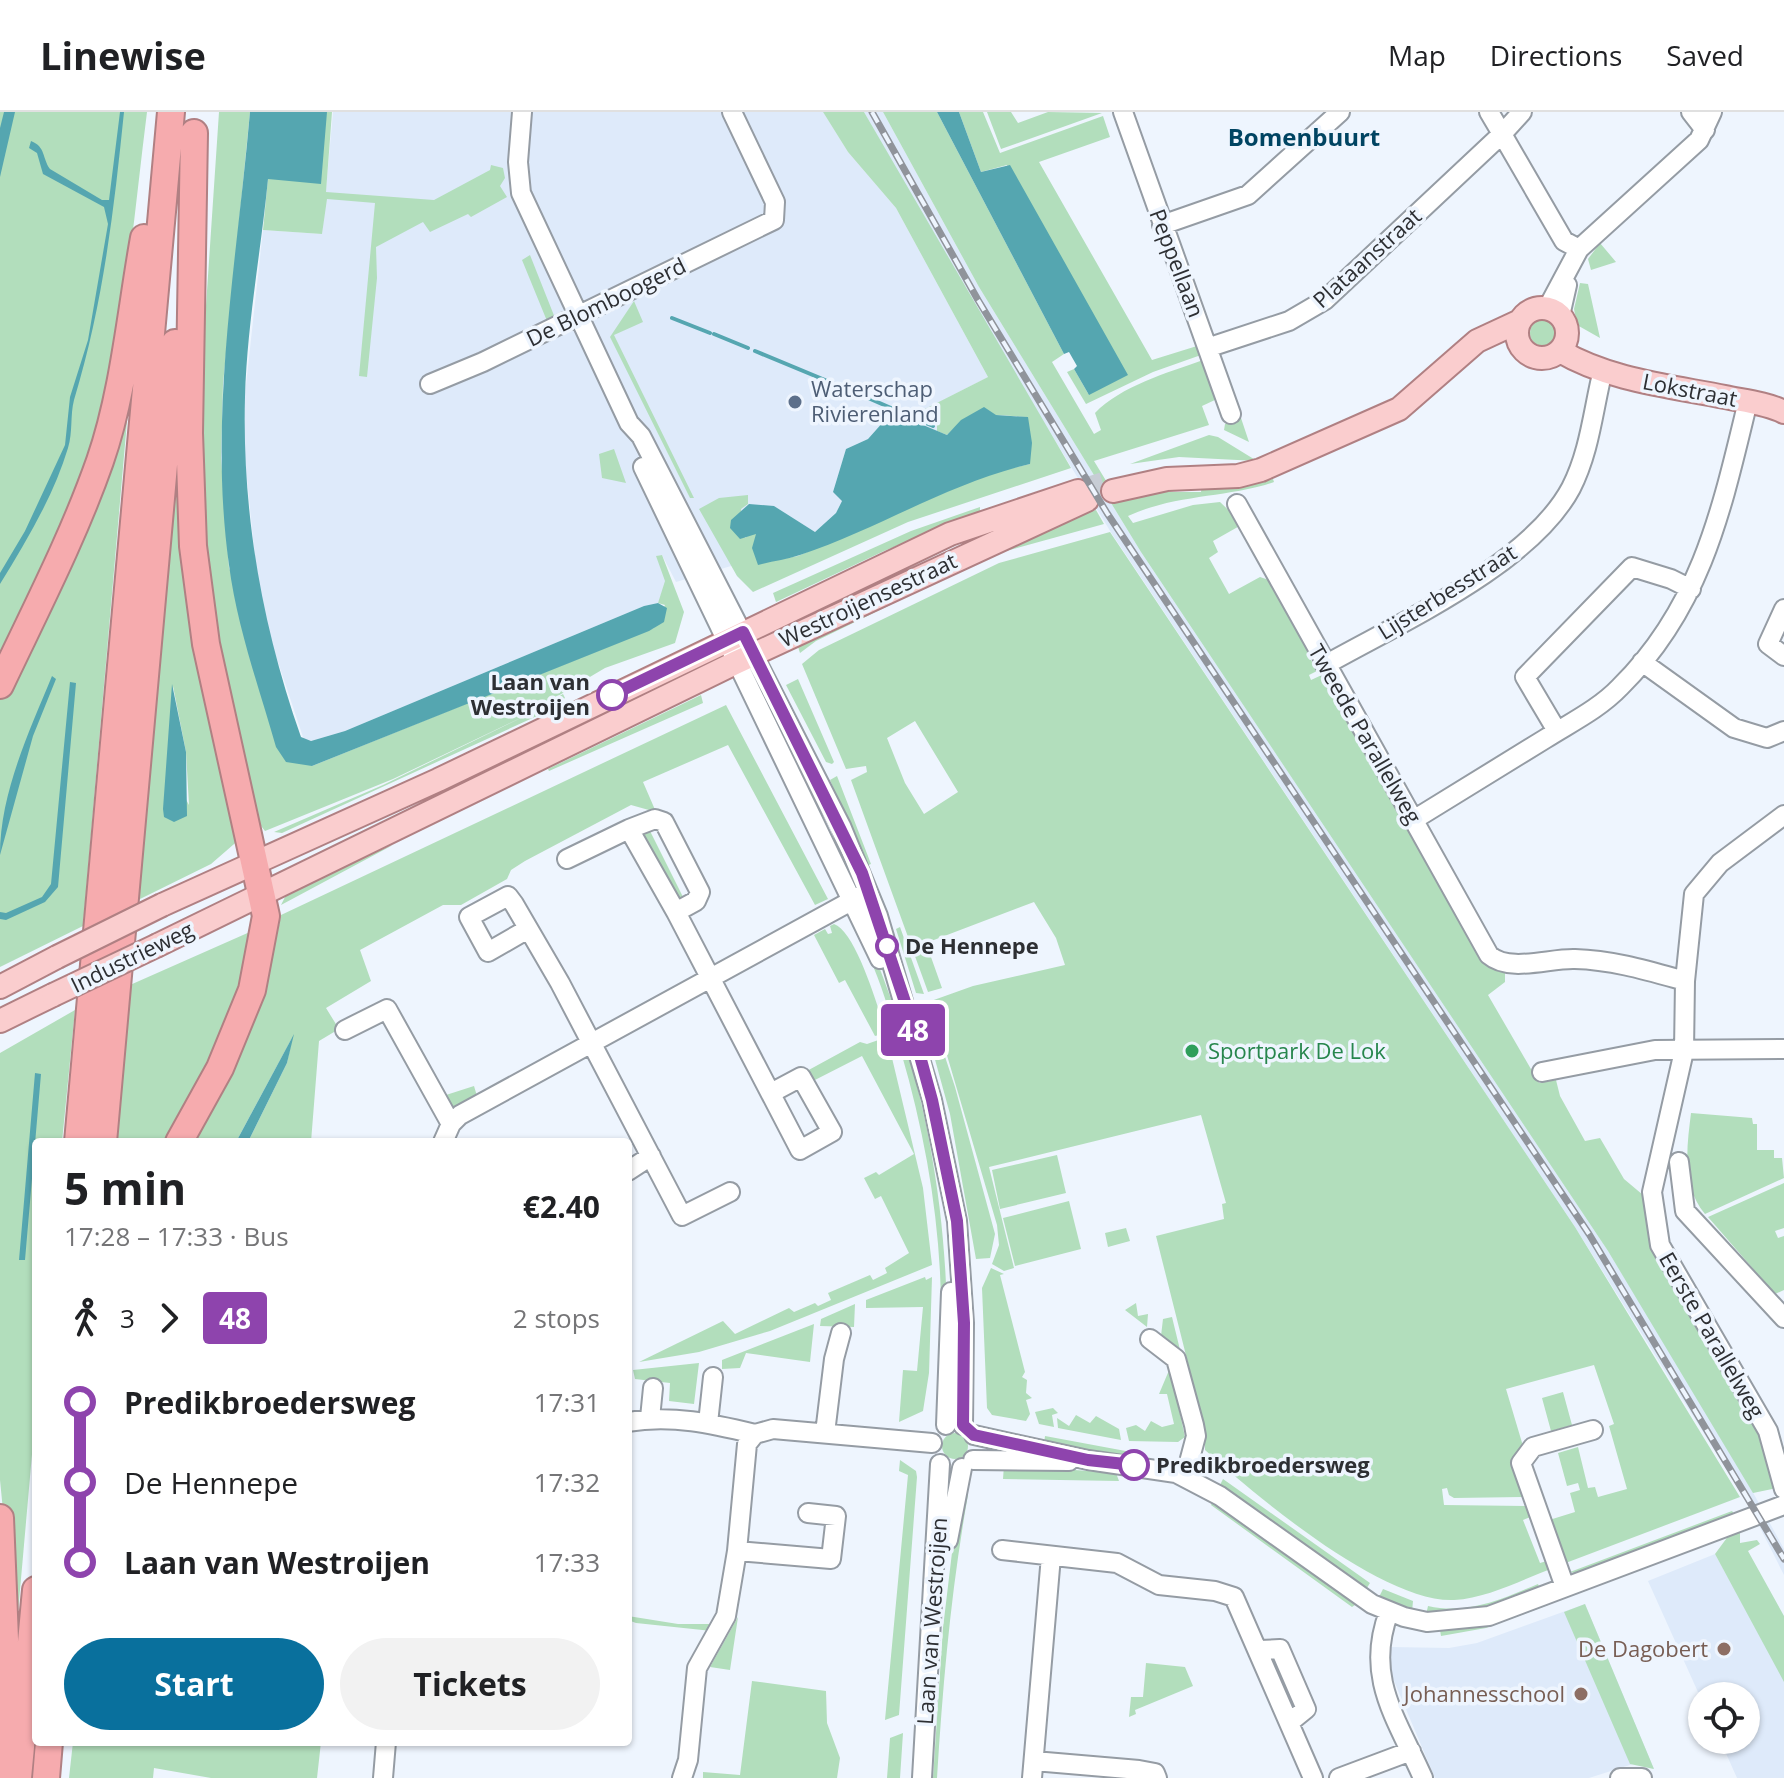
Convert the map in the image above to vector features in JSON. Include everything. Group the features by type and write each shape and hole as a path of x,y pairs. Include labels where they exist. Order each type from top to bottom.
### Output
{"highway":[{"path":"0,685 64,552 101,458 125,355 169,112"},
{"path":"78,1138 169,112"},
{"path":"181,1138 220,1068 252,990 264,936 268,856 206,644 193,546 189,433 195,122"},
{"path":"103,1138 195,122"},
{"path":"0,1518 5,1639 3,1778"},
{"path":"18,1778 32,1632"},
{"path":"46,1776 50,1746"}],"main road":[{"path":"1110,486 1167,479 1238,476 1261,470 1399,409 1455,361 1519,331 1530,311 1558,329 1546,358 1533,357 1519,331"},
{"name":"Lokstraat","path":"1558,329 1603,370 1781,410"},
{"name":"Westroijensestraat","path":"264,893 1084,495 959,530 438,780 268,856"},
{"name":"Industrieweg","path":"0,987 162,905 268,856"},
{"name":"Industrieweg","path":"0,1021 264,893"}],"street":[{"path":"522,112 518,162 521,193 629,423 641,436 744,658 861,895 905,1031 940,1173 961,1429 977,1447 967,1464"},
{"name":"De Blomboogerd","path":"430,384 774,220 775,202 732,112"},
{"name":"Peppellaan","path":"1123,112 1162,225 1210,347 1231,414"},
{"path":"1162,225 1248,195 1340,112"},
{"path":"1489,112 1564,241 1576,254"},
{"name":"Plataanstraat","path":"1210,347 1289,321 1325,300 1522,112"},
{"path":"1691,112 1705,130"},
{"path":"1558,329 1576,254 1705,130 1712,112"},
{"name":"Lijsterbesstraat","path":"1325,665 1484,574 1536,532 1569,491 1582,462 1603,370"},
{"path":"1415,819 1605,700 1642,662 1691,589 1722,514 1748,401"},
{"name":"Tweede Parallelweg","path":"1237,504 1489,955 1497,962 1573,959 1617,963 1685,981"},
{"path":"1557,731 1525,677 1632,567 1691,589"},
{"path":"1784,609 1768,644 1784,656"},
{"path":"1642,662 1734,728 1760,738 1784,731"},
{"name":"Eerste Parallelweg","path":"1784,815 1720,863 1694,894 1690,906 1685,981 1684,1051 1652,1192 1652,1213 1660,1245 1768,1431 1784,1489"},
{"path":"567,859 655,819 664,822 700,892 696,901 676,912"},
{"path":"629,829 771,1093"},
{"path":"445,1138 451,1124 460,1115 861,895"},
{"path":"528,929 592,1042 682,1216 730,1192"},
{"path":"345,1030 387,1009 451,1124"},
{"path":"1542,1072 1655,1050 1784,1049"},
{"path":"632,1168 651,1156"},
{"path":"1679,1162 1685,1211 1784,1318"},
{"path":"1652,1213 1685,1211"},
{"path":"825,1433 834,1359 841,1333"},
{"path":"1150,1339 1176,1359 1190,1410 1196,1436 1185,1477"},
{"path":"708,1423 713,1377"},
{"path":"650,1418 653,1388"},
{"path":"632,1421 650,1418 708,1423 755,1434 773,1429 932,1443 961,1429 1088,1460 1156,1468 1185,1477 1220,1496 1365,1599 1389,1612 1427,1622 1477,1619 1784,1505"},
{"path":"1565,1587 1521,1463 1528,1449 1593,1430"},
{"path":"684,1778 697,1668 726,1616 737,1551 747,1444 755,1434"},
{"path":"932,1443 932,1452 940,1464 953,1470 967,1464 1088,1460"},
{"name":"Laan van Westroijen","path":"922,1778 940,1464"},
{"name":"Laan van Westroijen","path":"929,1778 945,1558 967,1464"},
{"path":"737,1551 831,1559 836,1516 808,1513"},
{"path":"1002,1550 1117,1563 1159,1585 1215,1591 1234,1597 1260,1650 1313,1778"},
{"path":"1051,1556 1033,1769 1139,1770 1155,1773 1157,1778"},
{"path":"1389,1612 1380,1636 1378,1661 1381,1681 1423,1778"},
{"path":"383,1778 386,1746"},
{"path":"1339,1778 1411,1751"},
{"path":"1620,1778 1642,1778"}],"shaded area":[{"path":"333,112 823,112 848,152 896,208 988,377 920,412 937,422 937,431 892,412 868,439 846,449 833,492 842,501 836,513 815,532 774,506 750,533 756,533 757,539 745,562 676,582 662,555 657,556 666,581 658,603 644,606 345,731 311,741 304,740 266,626 257,578 245,459 245,394 263,230 322,234"},
{"path":"864,112 883,112 979,287 1141,552 1608,1251 1727,1445 1784,1549 1784,1575 1748,1504 1575,1227 1112,534 978,314"},
{"name":"De Dagobert","path":"1715,1554 1784,1679 1784,1778 1737,1778 1726,1754 1760,1754 1760,1682 1693,1682 1648,1581"},
{"path":"1585,1604 1654,1769 1636,1763 1589,1778 1435,1778 1389,1669 1390,1647 1449,1648 1477,1643"}],"green space":[{"path":"0,112 147,112 127,278 103,402 73,496 0,653"},
{"path":"219,112 250,112 223,384 221,458 229,568 312,766 654,628 665,605 658,603 665,581 656,556 662,555 684,612 675,643 605,668 541,706 563,694 565,698 537,716 282,833 274,832 383,785 535,711 393,779 265,831 254,817 208,605 199,410"},
{"path":"327,112 332,112 326,192 434,200 490,170 491,165 503,168 505,178 500,186 507,197 471,217 468,214 430,232 423,222 376,247 377,278 367,377 359,376 375,203 327,199 322,234 263,230 268,178"},
{"path":"823,112 864,112 1071,468 908,522 753,592 737,576 699,509 719,498 748,495 748,504 741,509 745,538 750,533 756,534 771,561 798,556 987,474 1030,464 1027,417 994,415 974,418 947,435 937,431 937,421 919,412 988,377 896,208 848,152"},
{"path":"883,112 937,112 1064,354 1052,362 1094,434 1101,430 1095,413 1118,395 1145,381 1203,360 1217,399 1202,406 1209,425 1094,461 1119,502 1159,492 1201,492 1202,483 1255,483 1273,479 1274,482 1256,487 1164,504 1128,516 1133,523 1193,505 1220,502 1243,524 1213,541 1218,552 1209,558 1229,594 1260,577 1269,580 1315,658 1311,660 1317,671 1309,675 1311,680 1324,674 1493,967 1505,972 1505,982 1488,995 1539,1083 1556,1080 1560,1096 1585,1141 1600,1138 1624,1179 1643,1195 1654,1238 1761,1431 1777,1488 1753,1493 1608,1251 1141,552 979,287"},
{"path":"959,112 983,112 1000,153 1103,116 1110,137 1039,162 1152,360 1197,346 1201,355 1153,372 1086,404 1067,372 1074,369 1089,395 1007,165 981,172"},
{"path":"987,112 1011,112 1018,123 1048,112 1102,113 1001,149"},
{"path":"1600,243 1616,262 1591,270 1588,259"},
{"path":"530,255 555,318 547,321 522,260"},
{"path":"1580,283 1588,284 1600,338 1577,325 1574,309"},
{"path":"634,301 643,322 614,335 694,498 690,498 610,337"},
{"path":"1543,320 1552,324 1556,333 1552,342 1543,346 1534,342 1530,333 1534,324"},
{"path":"130,387 83,926 0,967 0,695"},
{"path":"183,399 241,838 211,864 138,900","holes":["173,686 186,752 189,805 167,764"]},
{"path":"1241,418 1249,442 1224,430 1225,424"},
{"path":"1209,435 1218,437 1257,461 1179,457 1130,464"},
{"path":"614,449 626,483 602,478 599,454"},
{"path":"980,507 980,511 884,551 776,602 773,593 911,531"},
{"path":"1096,510 1104,524 995,554 816,641 800,653 796,641 1039,527"},
{"name":"Sportpark De Lok","path":"1110,532 1575,1227 1740,1497 1563,1564 1546,1521 1575,1512 1570,1493 1580,1490 1578,1483 1567,1486 1558,1453 1578,1447 1588,1488 1595,1487 1598,1497 1627,1489 1609,1426 1614,1424 1594,1365 1506,1389 1523,1446 1522,1497 1454,1498 1447,1488 1442,1489 1444,1505 1525,1506 1533,1516 1523,1520 1540,1563 1550,1560 1553,1568 1492,1592 1454,1600 1425,1596 1392,1584 1322,1543 1255,1493 1205,1450 1205,1431 1156,1236 1224,1219 1222,1204 1226,1203 1201,1115 989,1167 1014,1268 1004,1271 992,1264 999,1245 997,1225 931,1001 973,986 1065,965 1056,938 1034,902 926,943 942,988 928,992 851,780 867,772 866,766 846,769 802,664 819,650 999,563","holes":["915,721 958,792 924,814 905,783 887,738"]},
{"path":"798,679 834,762 832,764 826,762 786,685"},
{"path":"701,695 703,703 548,769"},
{"path":"726,705 828,899 815,905 728,745 643,782 656,812 631,805 525,861 511,870 507,879 461,905 443,905 360,950 371,981 326,1008 339,1029 319,1041 311,1138 250,1138 287,1063 292,1038 238,1138 195,1138 256,1003 275,945 281,915"},
{"path":"837,776 871,864 866,866 830,780"},
{"path":"648,827 684,899 674,899 640,834"},
{"path":"393,845 281,905 288,891 297,884"},
{"path":"834,924 842,930 858,956 886,1033 875,1036 845,980 839,983 814,935 825,929 828,934 832,933 830,926"},
{"path":"261,927 259,954 174,1138 116,1138 130,985"},
{"path":"900,927 924,994 916,993 896,929"},
{"path":"866,935 906,1047 933,1161 946,1278 945,1396 937,1395 940,1265 930,1179 913,1094 897,1037 860,938"},
{"path":"927,1002 955,1087 995,1234 990,1258 976,1259 950,1114 920,1005"},
{"path":"75,1010 62,1138 32,1138 32,1454 11,1692 8,1561 0,1480 0,1053"},
{"path":"887,1037 923,1188 932,1265 770,1331 699,1352 639,1362 723,1321 735,1334 789,1308 794,1312 815,1303 818,1306 831,1300 828,1293 870,1275 873,1280 887,1273 885,1268 909,1253 881,1196 875,1199 864,1178 876,1172 879,1175 914,1154 862,1056 811,1082 805,1072 860,1042 867,1044"},
{"path":"474,1086 477,1096 454,1110 446,1095"},
{"path":"1691,1113 1752,1118 1753,1124 1757,1124 1757,1150 1774,1150 1774,1158 1782,1158 1784,1178 1705,1214 1697,1203 1689,1178 1687,1152"},
{"path":"1057,1155 1066,1193 1000,1209 992,1170"},
{"path":"1784,1183 1784,1228 1775,1231 1778,1238 1784,1236 1784,1290 1775,1294 1708,1217"},
{"path":"1069,1201 1081,1249 1015,1266 1003,1218"},
{"path":"1126,1228 1130,1241 1108,1247 1105,1233"},
{"path":"991,1268 1004,1274 1000,1275 1025,1372 1022,1377 1027,1380 1026,1393 1032,1398 1026,1400 1030,1414 1026,1421 992,1415 987,1408 982,1288"},
{"path":"925,1277 926,1280 932,1277 929,1373 923,1411 899,1422 903,1370 917,1371 923,1307 866,1308 866,1300"},
{"path":"1136,1303 1138,1316 1148,1314 1147,1327 1125,1310"},
{"path":"855,1304 854,1327 820,1326 821,1319"},
{"path":"1172,1317 1182,1358 1161,1336 1163,1319"},
{"path":"814,1324 810,1362 746,1353 740,1368 722,1369 722,1360"},
{"path":"699,1363 694,1404 669,1401 670,1383 635,1379 633,1370"},
{"path":"1170,1368 1185,1437 1178,1442 1129,1441 1126,1428 1136,1425 1145,1431 1151,1421 1162,1427 1174,1424 1167,1394 1159,1394"},
{"path":"1563,1392 1572,1425 1551,1431 1542,1398"},
{"path":"1053,1408 1058,1413 1052,1415 1054,1427 1039,1424 1035,1412"},
{"path":"1076,1415 1090,1423 1096,1416 1119,1429 1121,1440 1058,1428 1057,1418 1069,1426"},
{"path":"955,1433 964,1437 968,1446 964,1455 955,1459 946,1455 942,1446 946,1437"},
{"path":"1045,1436 1131,1452 1131,1457 1044,1444"},
{"path":"900,1460 916,1471 917,1477 899,1715 885,1720 908,1475 899,1471"},
{"path":"1004,1465 1116,1473 1119,1481 1003,1479"},
{"path":"1223,1479 1370,1583 1365,1591 1219,1487"},
{"path":"959,1494 968,1495 948,1636 937,1778 933,1778 943,1628"},
{"path":"1213,1501 1358,1603 1352,1607 1211,1505"},
{"path":"1732,1511 1735,1515 1579,1574 1570,1572"},
{"path":"1740,1530 1740,1543 1757,1540 1760,1544 1748,1551 1784,1616 1784,1682 1715,1554 1729,1535"},
{"path":"1538,1584 1540,1589 1496,1607 1426,1615 1428,1606 1471,1607"},
{"path":"1383,1589 1413,1601 1412,1612 1378,1599"},
{"path":"1546,1599 1548,1605 1486,1628 1441,1636 1440,1630"},
{"path":"1585,1604 1654,1769 1630,1764 1564,1612"},
{"path":"632,1617 678,1624 713,1624 712,1631 632,1622"},
{"path":"738,1617 730,1670 710,1667"},
{"path":"1146,1663 1185,1667 1193,1686 1135,1710 1136,1714 1129,1717 1131,1697 1143,1697"},
{"path":"752,1681 826,1691 827,1723 840,1758 837,1778 703,1778 703,1772 740,1775"},
{"path":"903,1733 900,1778 887,1778 890,1738"},
{"path":"73,1746 321,1746 317,1778 211,1778 154,1768 153,1778 69,1778"}],"water":[{"path":"4,112 15,112 0,177 0,128"},
{"path":"120,112 124,112 106,257 93,329 73,406 68,448 47,501 0,584 0,573 25,531 65,445 70,397 88,340 108,224 104,207 43,174 37,153 29,148 31,141 36,143 50,169 102,200 109,200"},
{"path":"250,112 327,112 321,184 268,179 246,370 247,484 257,569 275,654 301,737 311,741 345,731 644,606 658,603 667,608 664,622 649,631 312,766 286,762 276,747 237,611 223,508 223,395"},
{"path":"937,112 959,112 981,172 1010,165 1128,375 1089,395 1074,369 1077,366 1069,352 1064,354"},
{"path":"984,407 996,415 1028,417 1032,443 1030,464 942,494 795,557 758,565 752,548 756,534 740,539 730,528 731,520 749,504 774,506 815,532 836,513 842,501 833,492 846,449 868,439 892,412 947,435 961,420"},
{"path":"52,676 56,679 33,736 0,855 10,786"},
{"path":"70,682 76,683 58,887 45,902 6,920 0,919 0,912 6,913 42,897 51,884"},
{"path":"172,684 186,752 187,816 174,822 164,817 163,809"},
{"path":"294,1034 287,1063 250,1138 238,1138"},
{"path":"35,1073 41,1074 35,1138 32,1138 25,1260 19,1260"}],"waterway":[{"path":"672,318 710,333"},
{"path":"714,334 748,348"},
{"path":"755,351 849,390"},
{"path":"859,394 891,408"},
{"path":"895,410 933,426"}],"tunnel":[{"path":"1082,490 1107,482"}],"railway":[{"path":"872,112 978,300 1107,513 1589,1234 1784,1559"}],"bus line":[{"name":"48","path":"612,695 743,632 862,873 906,1005 932,1100 957,1221 964,1323 963,1425 974,1435 1040,1447 1088,1460 1134,1465"}],"place":[{"name":"Waterschap Rivierenland","path":"795,402"},
{"name":"Laan van Westroijen","path":"612,695"},
{"name":"De Hennepe","path":"887,946"},
{"name":"Sportpark De Lok","path":"1192,1051"},
{"name":"Predikbroedersweg","path":"1134,1465"},
{"name":"De Dagobert","path":"1724,1649"},
{"name":"Johannesschool","path":"1581,1694"}],"district":[{"name":"Bomenbuurt","path":"1304,138"}]}
